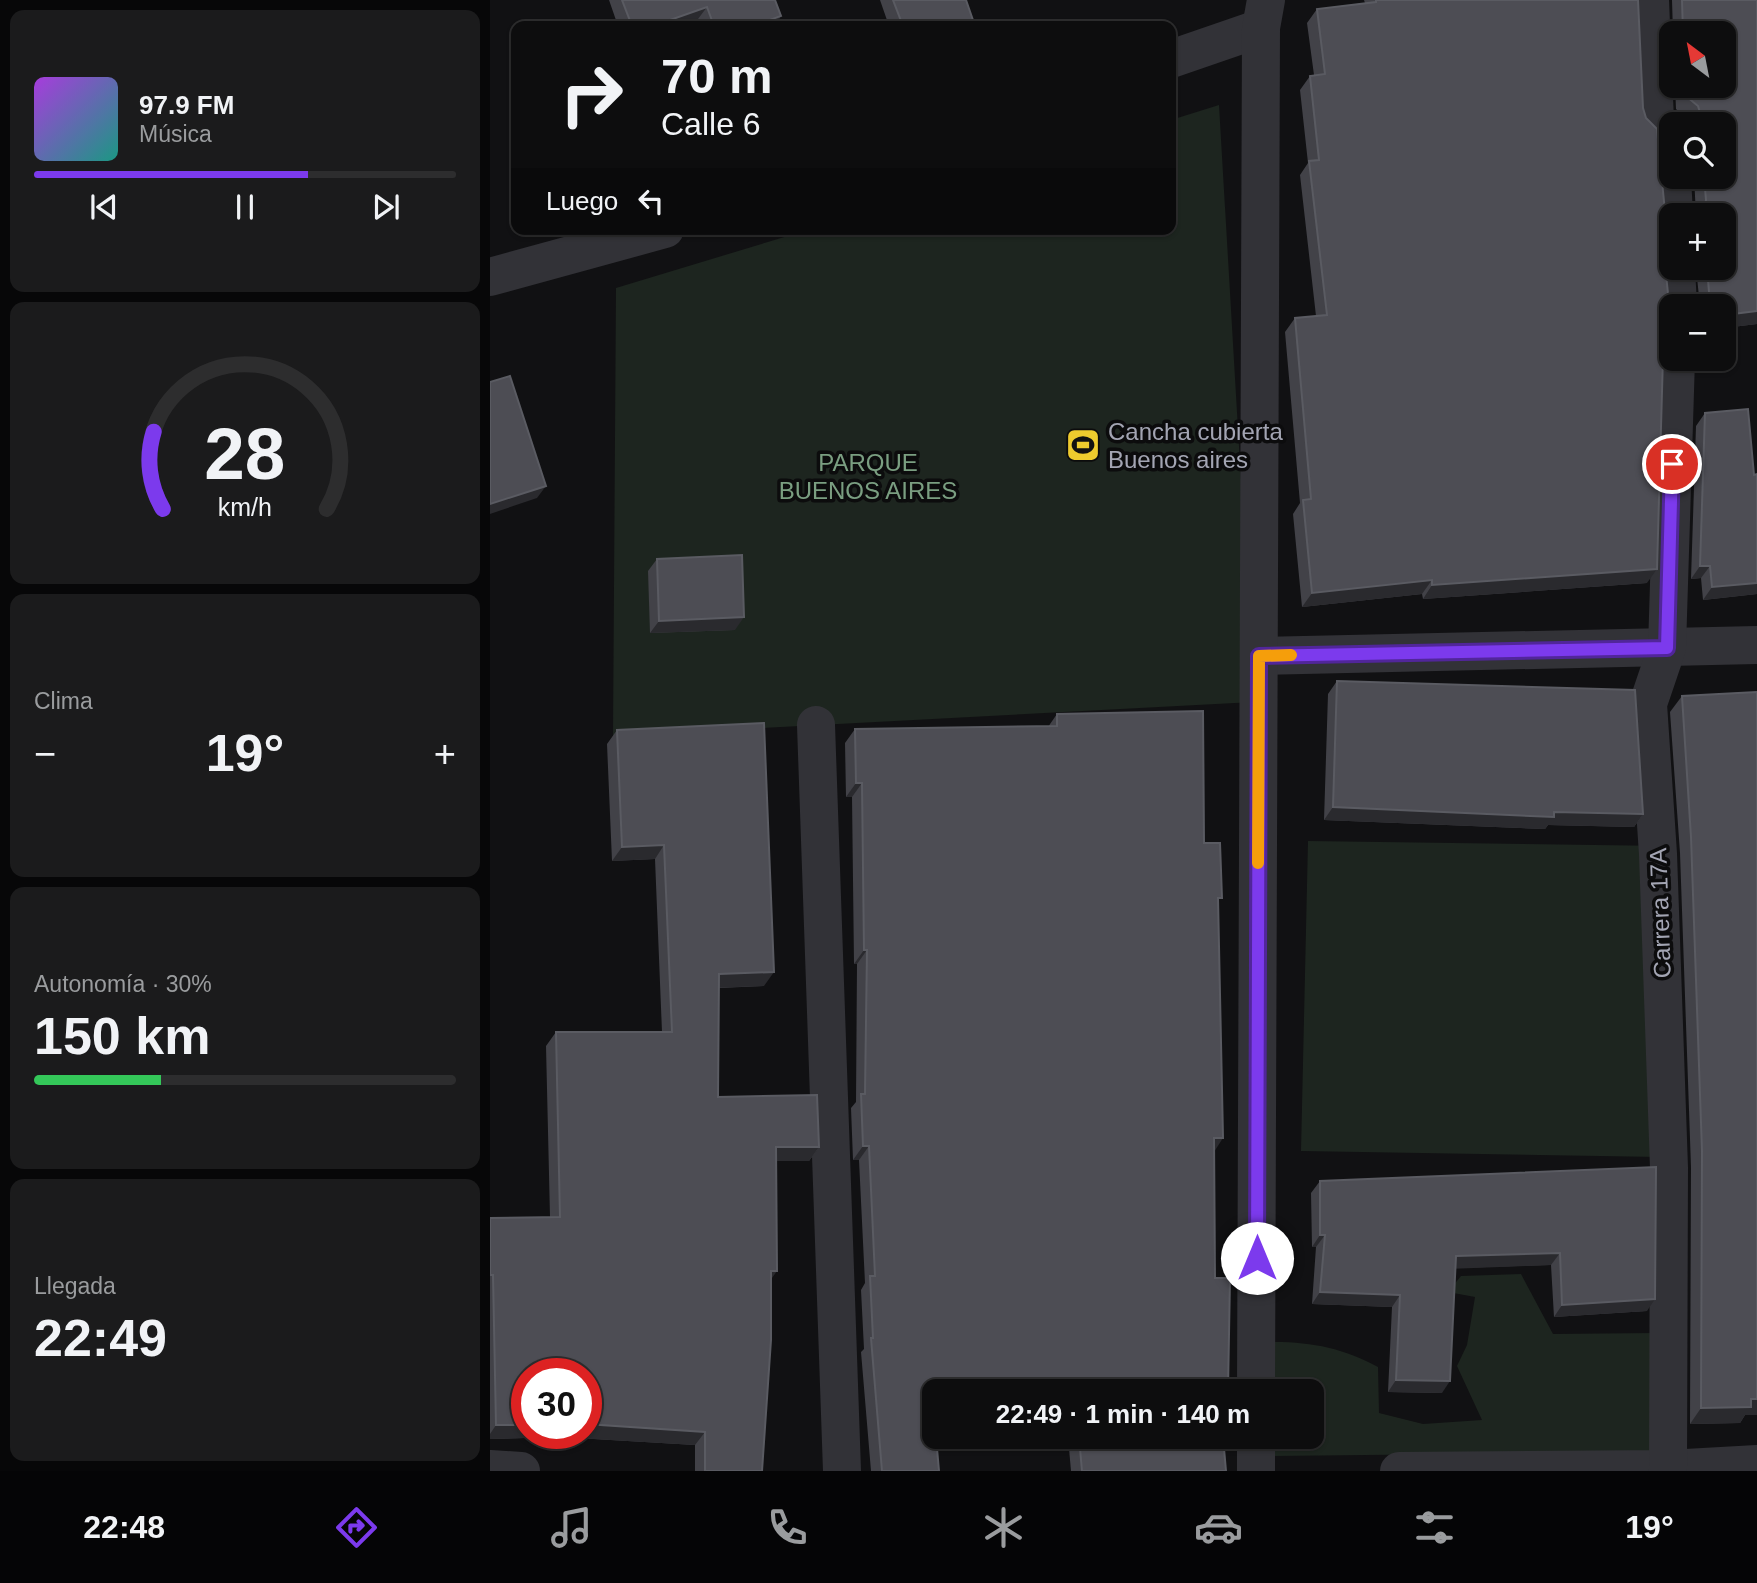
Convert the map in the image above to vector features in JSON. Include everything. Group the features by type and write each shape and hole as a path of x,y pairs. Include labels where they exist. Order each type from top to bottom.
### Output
{"street":[{"path":"1650,0 1655,121 1659,124"},
{"path":"1176,57 1263,14 1256,1379"},
{"path":"490,277 643,235"},
{"name":"Carrera 17A","path":"1668,1470 1670,1168 1658,854 1648,704 1667,648 1676,371"},
{"path":"1259,656 1757,645"},
{"path":"816,725 842,1471"},
{"path":"1256,1449 1256,1471"},
{"path":"1399,1471 1668,1470 1757,1464"},
{"path":"490,1469 521,1471"}],"green space":[{"name":"PARQUE BUENOS AIRES","path":"1219,105 1254,702 613,736 616,288 791,235 1176,235 1176,118"},
{"path":"1308,841 1667,846 1660,1157 1301,1151"},
{"path":"1521,1274 1553,1334 1656,1333 1656,1452 1275,1456 1275,1449 1324,1449 1324,1379 1275,1379 1275,1342 1328,1348 1378,1367 1379,1413 1423,1424 1482,1420 1457,1366 1467,1345 1475,1297 1448,1292 1461,1276"}],"building":[{"path":"622,0 775,0 781,16 767,21 712,21 707,7 667,21 630,21"},
{"path":"893,0 966,0 973,21 901,21"},
{"path":"1638,0 1643,108 1646,118 1657,129 1659,189 1663,189 1664,203 1659,203 1659,280 1667,280 1668,294 1659,294 1659,371 1663,371 1657,569 1432,585 1432,580 1312,593 1303,500 1311,499 1295,318 1327,315 1309,161 1319,160 1310,76 1325,74 1317,9 1376,2"},
{"path":"1682,0 1757,0 1757,311 1736,314 1736,294 1709,294 1708,280 1736,280 1736,203 1705,203 1705,189 1736,189 1736,112 1700,112 1698,106 1688,98 1736,98 1736,21 1683,21"},
{"path":"510,376 546,486 490,504 490,382"},
{"path":"1748,409 1754,475 1757,474 1757,583 1712,587 1710,566 1700,566 1705,413"},
{"path":"742,555 744,617 659,621 657,559"},
{"path":"1337,681 1635,690 1643,814 1554,812 1554,817 1333,807"},
{"path":"1757,692 1757,1399 1751,1399 1751,1407 1701,1408 1702,1151 1691,837 1682,696"},
{"path":"1203,711 1204,843 1220,843 1222,898 1218,898 1223,1138 1214,1138 1215,1278 1230,1278 1228,1379 922,1379 922,1449 937,1449 939,1471 882,1471 871,1338 870,1276 875,1276 869,1146 863,1146 861,1094 865,1094 867,950 864,950 862,783 856,783 855,729 1057,726 1057,714"},
{"path":"764,723 774,972 719,974 718,1097 817,1095 819,1147 776,1147 777,1271 771,1271 771,1340 762,1471 705,1471 705,1432 602,1425 602,1358 511,1358 511,1425 496,1425 490,1218 560,1217 556,1032 672,1032 664,845 622,847 617,730"},
{"path":"1656,1167 1655,1299 1562,1305 1560,1253 1456,1256 1450,1381 1396,1380 1400,1295 1320,1292 1325,1235 1320,1235 1320,1181"},
{"path":"1080,1449 1224,1449 1226,1471 1082,1471"}],"slow traffic":[{"path":"1258,863 1259,656 1291,655"}],"place":[{"name":"Cancha cubierta Buenos aires","path":"1083,445"}],"route":[{"path":"1257,1258 1259,656 1667,648 1672,464"}]}
